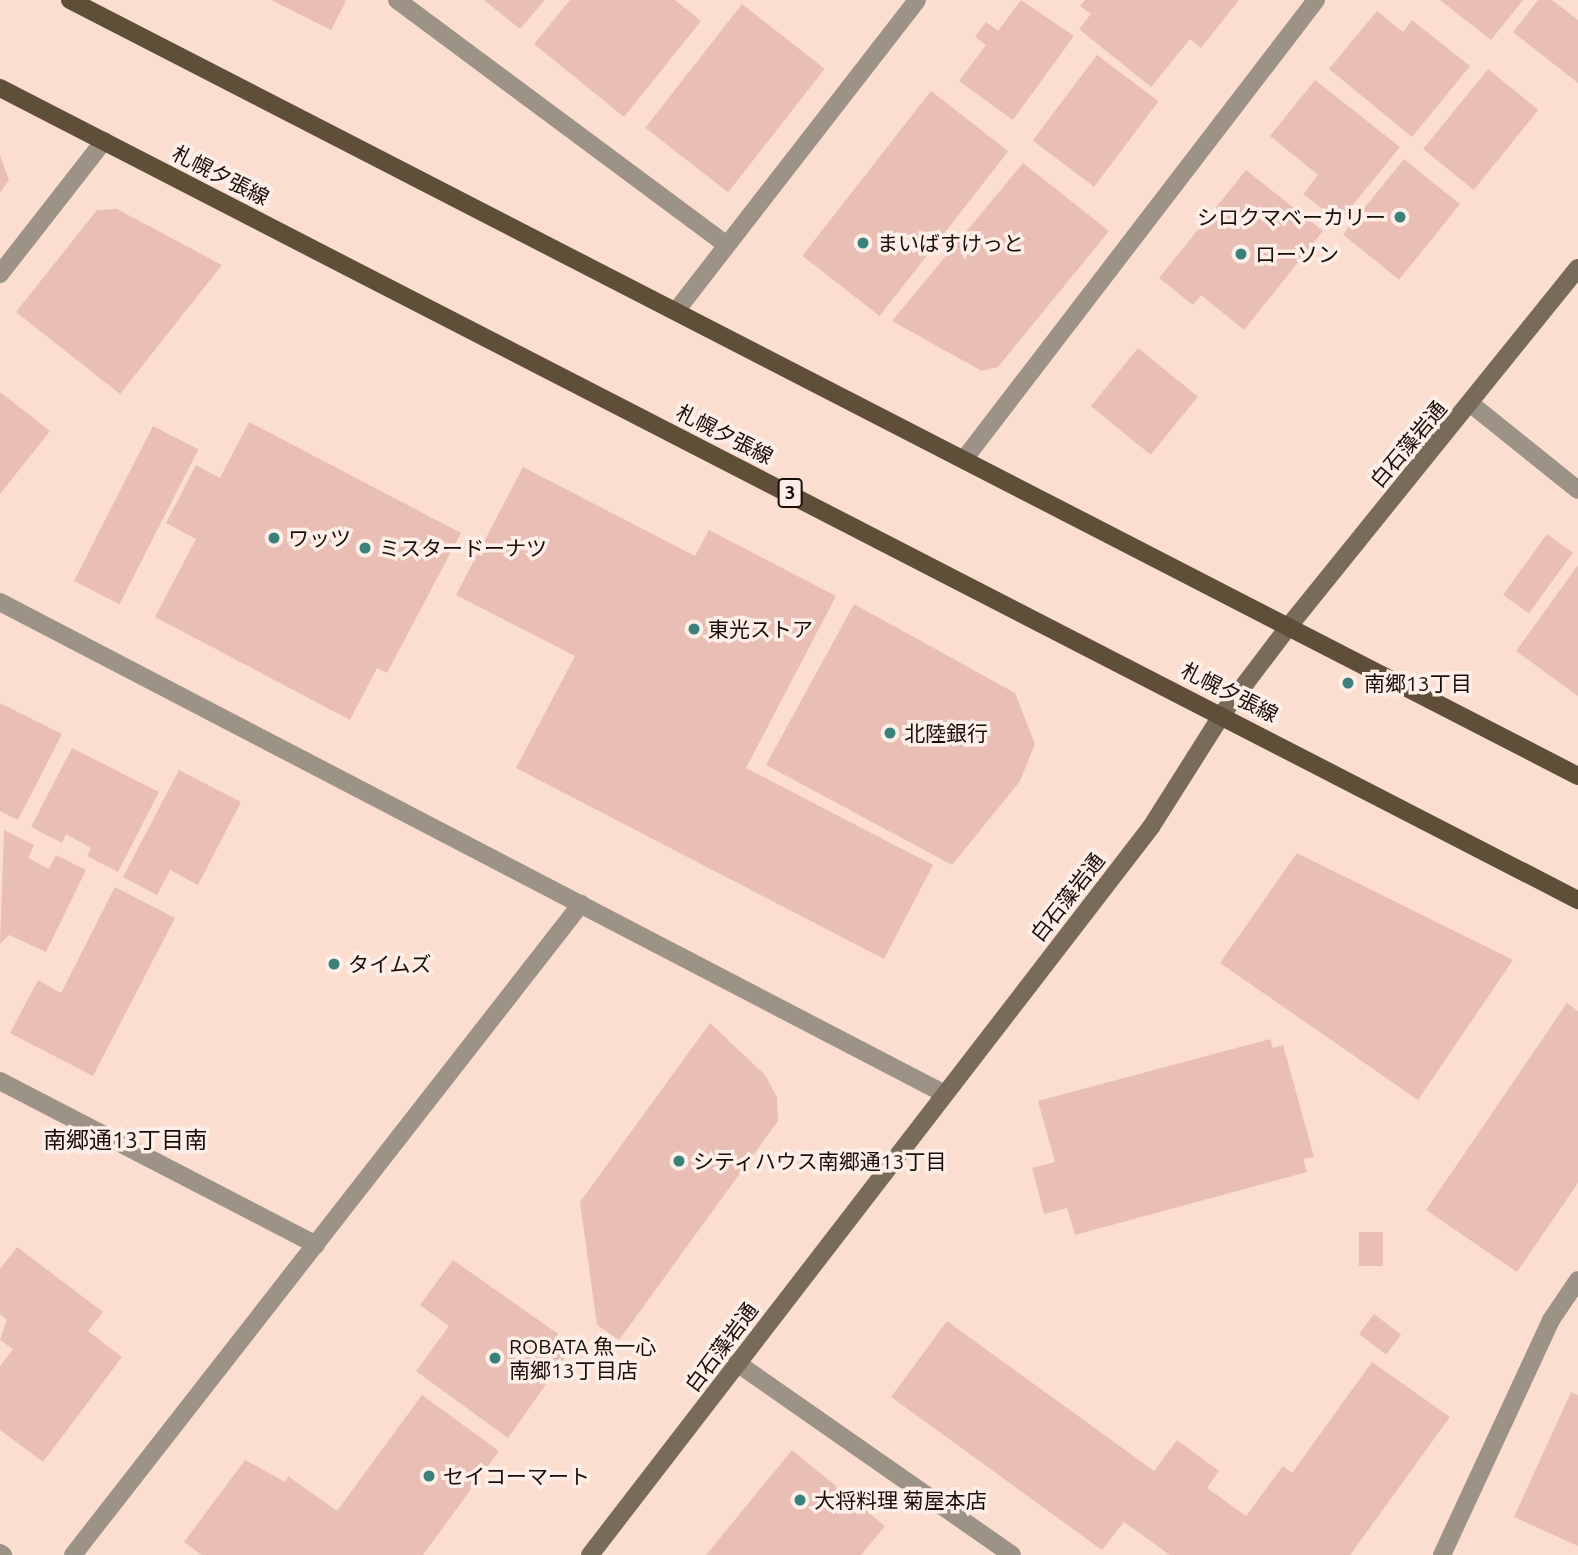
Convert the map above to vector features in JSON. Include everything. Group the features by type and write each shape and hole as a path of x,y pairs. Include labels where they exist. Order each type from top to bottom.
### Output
{"main road":[{"path":"70,0 965,458 1578,776"},
{"name":"札幌夕張線","path":"0,88 1223,713 1578,900"},
{"name":"白石藻岩通","path":"590,1555 941,1092 1151,827 1223,713 1289,626 1471,404 1578,268"}],"street":[{"path":"397,0 724,243"},
{"path":"965,458 1316,0"},
{"path":"676,311 724,243 915,1"},
{"path":"0,274 104,141"},
{"path":"1471,404 1578,490"},
{"path":"0,602 941,1092"},
{"path":"73,1555 581,904"},
{"path":"0,1081 316,1245"},
{"path":"1442,1555 1551,1320 1578,1280"},
{"path":"737,1363 1012,1555"}],"building":[{"path":"271,0 343,0 346,1 331,30"},
{"path":"484,0 545,0 520,29"},
{"path":"570,0 675,0 701,21 624,117 534,44"},
{"path":"1021,0 1074,36 1013,120 959,81 986,45 975,37 986,22 998,31"},
{"path":"1085,0 1239,0 1201,48 1190,39 1151,87 1079,29 1091,14 1080,6"},
{"path":"1440,0 1523,0 1491,40"},
{"path":"1538,0 1552,0 1578,20 1578,83 1513,32"},
{"path":"742,4 825,69 728,192 645,128"},
{"path":"1377,11 1403,32 1412,20 1470,66 1412,137 1329,69"},
{"path":"1097,55 1158,101 1094,187 1033,140"},
{"path":"1488,69 1539,110 1474,190 1423,149"},
{"path":"1315,80 1400,147 1339,222 1303,194 1318,175 1270,136"},
{"path":"931,91 1008,151 880,316 802,256"},
{"path":"0,155 9,180 0,193"},
{"path":"1404,159 1460,204 1399,280 1343,234"},
{"path":"1023,163 1109,231 998,367 982,371 892,321"},
{"name":"ローソン","path":"1246,170 1323,231 1244,330 1201,295 1193,305 1159,278"},
{"path":"117,209 222,265 120,394 16,312 97,210"},
{"path":"1138,348 1198,396 1151,455 1091,406"},
{"path":"0,392 50,431 0,494"},
{"path":"249,422 461,533 387,673 377,668 350,720 155,617 196,539 166,523 196,465 220,478"},
{"path":"153,426 198,449 119,604 74,581"},
{"path":"523,467 695,556 709,530 836,596 746,768 933,865 884,959 516,768 575,656 456,595"},
{"path":"1547,534 1573,553 1529,613 1503,595"},
{"path":"1578,565 1578,696 1516,651"},
{"path":"854,604 1015,693 1035,744 1020,781 952,865 766,765"},
{"path":"0,703 62,734 18,820 0,811"},
{"path":"72,748 159,792 118,872 87,856 91,848 66,834 62,843 31,827"},
{"path":"179,770 241,802 198,885 170,870 157,895 123,877"},
{"path":"4,830 34,845 28,858 49,869 56,855 86,870 46,952 9,935 0,944"},
{"path":"1297,853 1513,960 1418,1100 1220,963"},
{"path":"115,887 175,918 93,1076 10,1033 38,980 61,993"},
{"path":"1567,1003 1578,1011 1578,1183 1517,1272 1426,1210"},
{"name":"シティハウス南郷通13丁目","path":"710,1023 765,1075 777,1097 778,1121 619,1340 597,1325 580,1202"},
{"path":"1270,1039 1273,1048 1283,1045 1314,1157 1303,1159 1307,1172 1075,1235 1067,1208 1044,1214 1032,1168 1055,1162 1038,1101"},
{"path":"1359,1232 1383,1232 1383,1266 1359,1266"},
{"path":"17,1247 103,1312 88,1331 122,1357 43,1462 0,1430 0,1366 13,1349 0,1340 7,1320 0,1314 0,1269"},
{"name":"ROBATA 魚一心 南郷13丁目店","path":"453,1260 574,1345 508,1438 416,1371 449,1326 420,1305"},
{"path":"1374,1314 1401,1334 1386,1354 1359,1334"},
{"path":"947,1321 1154,1471 1177,1440 1219,1471 1207,1488 1246,1516 1283,1466 1292,1473 1372,1362 1450,1417 1350,1555 1170,1555 1124,1522 1102,1550 891,1397"},
{"path":"1571,1392 1578,1395 1578,1546 1514,1517"},
{"path":"422,1395 499,1451 423,1555 202,1555 184,1542 245,1460 285,1482 288,1476 337,1511"},
{"path":"792,1450 885,1526 861,1555 706,1555"}],"place":[{"name":"シロクマベーカリー","path":"1400,217"},
{"name":"まいばすけっと","path":"863,243"},
{"name":"ローソン","path":"1241,254"},
{"name":"ワッツ","path":"274,538"},
{"name":"ミスタードーナツ","path":"365,548"},
{"name":"東光ストア","path":"694,629"},
{"name":"南郷13丁目","path":"1348,683"},
{"name":"北陸銀行","path":"890,733"},
{"name":"タイムズ","path":"334,964"},
{"name":"シティハウス南郷通13丁目","path":"679,1161"},
{"name":"ROBATA 魚一心 南郷13丁目店","path":"495,1358"},
{"name":"セイコーマート","path":"429,1476"},
{"name":"大将料理 菊屋本店","path":"800,1500"}],"district":[{"name":"南郷通13丁目南","path":"125,1140"}]}
